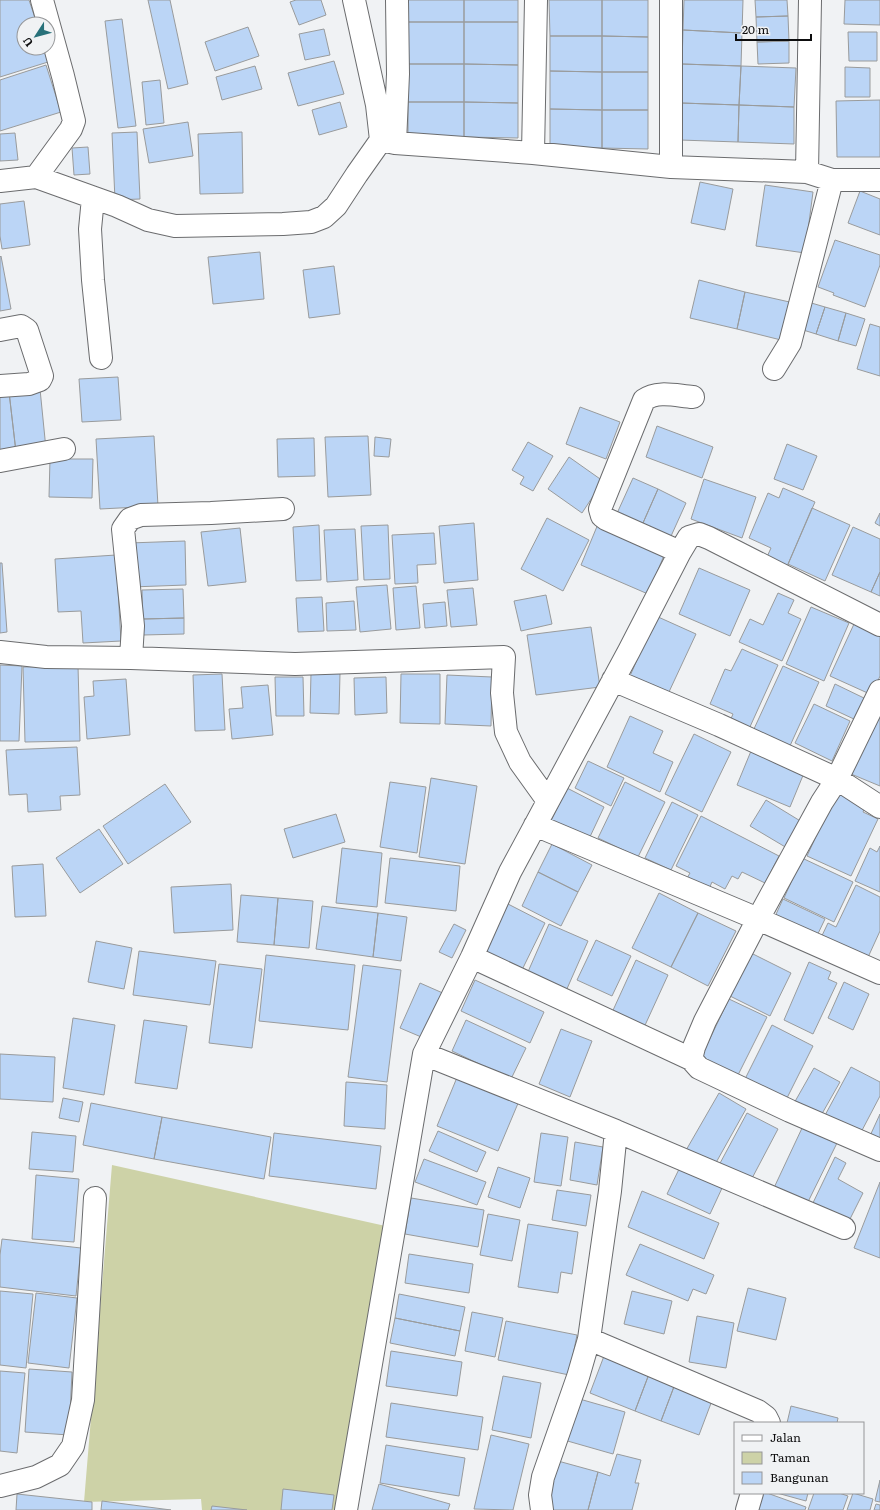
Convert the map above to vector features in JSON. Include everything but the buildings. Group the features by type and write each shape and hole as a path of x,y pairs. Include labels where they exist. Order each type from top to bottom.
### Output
{"street":[{"path":"36,177 71,129 74,121 42,0"},
{"path":"354,0 377,105 388,142"},
{"path":"0,181 36,177 148,220 176,226 283,224 311,222 324,217 336,206 357,174 388,142 398,74 397,0"},
{"path":"533,153 536,0"},
{"path":"670,167 671,0"},
{"path":"807,172 810,0"},
{"path":"388,142 533,153 670,167 807,172 832,180 880,180"},
{"path":"774,368 790,343 832,180"},
{"path":"93,198 90,228 93,280 101,358"},
{"path":"0,330 21,326 27,330 42,376 40,380 30,384 0,386"},
{"path":"680,552 606,519 602,516 600,509 644,400 649,396 660,394 693,397"},
{"path":"0,461 64,449"},
{"path":"131,658 133,626 123,529 130,519 141,515 211,514 283,509"},
{"path":"346,1510 424,1054 472,957 510,872 689,537 700,534 709,538 880,625"},
{"path":"0,652 46,657 131,658 295,664 504,657 502,693 506,732 520,762 548,801"},
{"path":"613,680 719,725 837,779 880,807"},
{"path":"692,1059 694,1047 705,1021 758,919 822,802 837,779 880,691"},
{"path":"535,824 758,919 880,973"},
{"path":"472,957 692,1059 699,1068 790,1111 880,1150"},
{"path":"424,1054 616,1131 844,1228"},
{"path":"542,1510 540,1495 542,1477 578,1377 589,1339 610,1191 616,1131"},
{"path":"0,1486 36,1477 60,1465 73,1446 83,1400 95,1198"},
{"path":"589,1339 758,1411 766,1417 768,1422"},
{"path":"747,1510 752,1494"}],"green space":[{"path":"112,1165 399,1229 351,1510 202,1510 201,1499 84,1502"}]}
